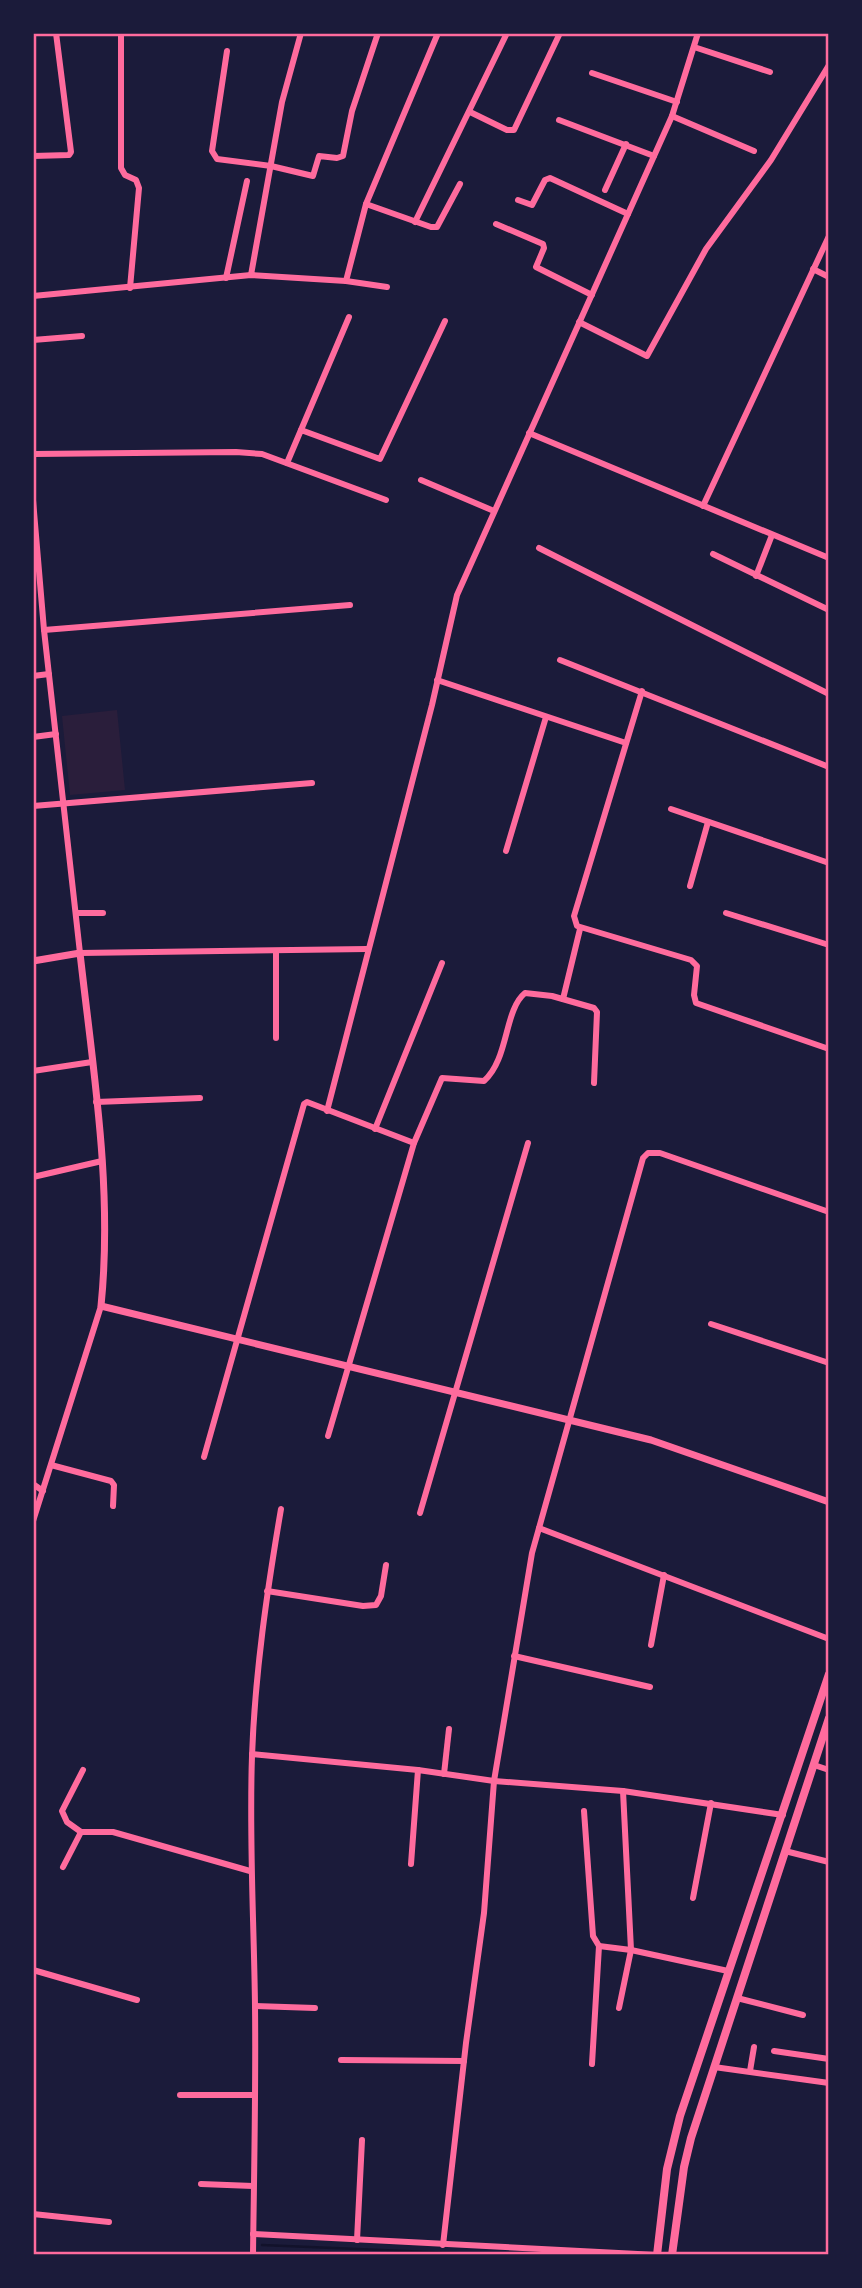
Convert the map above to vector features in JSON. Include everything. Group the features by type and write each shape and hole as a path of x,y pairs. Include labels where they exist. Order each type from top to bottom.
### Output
{"main road":[{"path":"658,2255 664,2187 672,2146 720,1994 829,1674"},
{"path":"672,2255 686,2158 829,1718"},
{"path":"783,1815 796,1819"},
{"path":"771,1847 785,1851"},
{"path":"728,1970 745,1975"},
{"path":"720,1994 737,1998"}],"street":[{"path":"33,156 62,156 71,152 56,33"},
{"path":"121,33 121,168 125,175 136,180 139,188 130,288"},
{"path":"227,51 212,151 217,159 271,166 313,176 318,156 343,156 352,111 378,33"},
{"path":"346,281 366,204 438,33"},
{"path":"415,222 507,33"},
{"path":"470,112 507,130 514,130 560,33"},
{"path":"327,1111 457,596 672,116 698,33"},
{"path":"251,275 282,102 298,34"},
{"path":"694,47 770,72"},
{"path":"579,322 647,356 706,249 771,160 829,65"},
{"path":"592,73 677,102"},
{"path":"672,116 754,152"},
{"path":"559,120 654,156"},
{"path":"605,190 626,144"},
{"path":"518,200 532,205 545,180 550,178 628,214"},
{"path":"226,278 247,181"},
{"path":"366,204 437,227 460,184"},
{"path":"496,224 543,244 544,248 536,267 592,295"},
{"path":"703,506 829,236"},
{"path":"813,269 829,277"},
{"path":"33,296 251,275 346,281 387,287"},
{"path":"287,463 349,317"},
{"path":"301,430 380,460 445,321"},
{"path":"33,341 82,336"},
{"path":"530,433 829,558"},
{"path":"33,454 262,454 386,500"},
{"path":"421,480 494,511"},
{"path":"33,500 44,629 102,1161 106,1244 101,1306 33,1521"},
{"path":"756,576 772,535"},
{"path":"539,548 829,694"},
{"path":"713,554 829,610"},
{"path":"44,629 350,605"},
{"path":"560,660 829,767"},
{"path":"33,676 50,674"},
{"path":"437,680 626,743"},
{"path":"642,691 575,923 580,929 691,960 696,963 697,969 694,995 696,1003 829,1049"},
{"path":"506,851 546,717"},
{"path":"33,737 57,734"},
{"path":"33,806 312,783"},
{"path":"671,809 829,863"},
{"path":"690,886 708,822"},
{"path":"76,913 103,913"},
{"path":"726,913 829,945"},
{"path":"563,999 580,929"},
{"path":"33,961 80,953 367,949"},
{"path":"275,951 276,1038"},
{"path":"375,1129 442,963"},
{"path":"328,1436 414,1143 442,1078 484,1080 491,1075 516,1006 525,993 563,999 594,1008 597,1012 594,1083"},
{"path":"33,1071 92,1062"},
{"path":"96,1102 200,1098"},
{"path":"204,1457 304,1105 307,1102 414,1143"},
{"path":"420,1513 528,1143"},
{"path":"443,2245 484,1913 494,1781 532,1553 645,1155 660,1153 829,1212"},
{"path":"33,1177 102,1161"},
{"path":"101,1306 659,1442 829,1502"},
{"path":"711,1324 829,1363"},
{"path":"51,1465 111,1481 114,1485 113,1506"},
{"path":"33,1484 43,1491"},
{"path":"253,2255 255,2006 250,1871 252,1754 258,1662 281,1509"},
{"path":"539,1528 829,1639"},
{"path":"267,1591 363,1606 376,1605 386,1565"},
{"path":"651,1645 664,1575"},
{"path":"514,1656 650,1687"},
{"path":"444,1773 449,1729"},
{"path":"252,1754 418,1770 494,1781 623,1791 783,1815"},
{"path":"814,1765 829,1770"},
{"path":"83,1770 62,1811 67,1822 81,1832 113,1832 250,1871"},
{"path":"411,1864 418,1770"},
{"path":"619,2008 631,1950 623,1791"},
{"path":"692,1898 711,1803"},
{"path":"584,1811 595,1942 599,1945 728,1970"},
{"path":"63,1867 81,1832"},
{"path":"785,1851 829,1862"},
{"path":"592,2064 599,1945"},
{"path":"33,1970 137,2000"},
{"path":"737,1998 803,2015"},
{"path":"255,2006 315,2008"},
{"path":"750,2071 754,2047"},
{"path":"774,2051 829,2059"},
{"path":"341,2060 464,2061"},
{"path":"714,2067 829,2083"},
{"path":"180,2095 254,2095"},
{"path":"357,2240 362,2140"},
{"path":"201,2184 253,2186"},
{"path":"33,2214 109,2222"},
{"path":"253,2235 658,2255"}],"shaded area":[{"path":"117,710 125,790 70,795 62,716"}],"waterway":[{"path":"262,2245 500,2255"}]}
